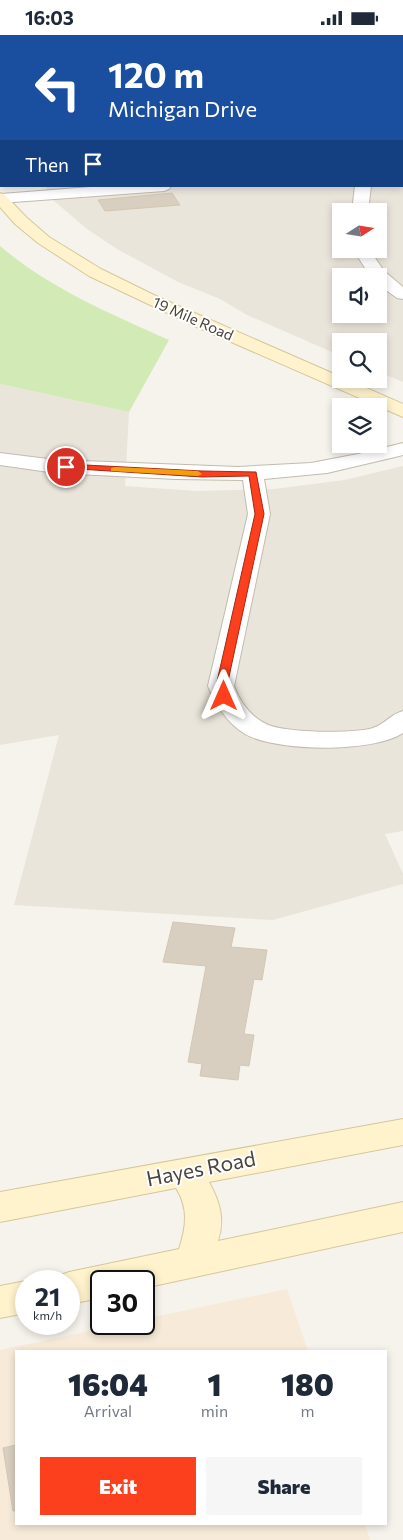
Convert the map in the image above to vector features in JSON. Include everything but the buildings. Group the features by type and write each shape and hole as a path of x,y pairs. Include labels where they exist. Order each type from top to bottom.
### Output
{"street":[{"path":"0,199 151,187"},
{"path":"361,203 363,187"},
{"name":"19 Mile Road","path":"0,199 24,224 48,243 110,281 403,411"},
{"path":"366,258 386,283 403,294"},
{"path":"0,459 37,465 202,474 253,473 282,472 335,465 403,449"},
{"path":"253,473 259,514 221,686 224,696 236,713 259,731 299,739 378,735 397,727 403,719"},
{"name":"Hayes Road","path":"0,1207 403,1132"},
{"path":"184,1172 198,1193 205,1211 204,1232 194,1262"},
{"path":"155,1271 403,1217"},
{"path":"0,1302 15,1299"}],"shaded area":[{"path":"46,187 403,187 403,382 387,375 387,333 332,333 332,352 247,315 220,299 178,282 117,249 87,229 53,200"},
{"path":"0,384 129,412 125,486 196,491 274,489 344,480 403,466 403,831 385,834 403,874 403,884 273,920 14,905 59,735 0,745"},
{"path":"287,1289 308,1350 15,1350 15,1525 365,1525 370,1540 0,1540 0,1350 71,1335 80,1335 80,1333 90,1331 90,1335 155,1335 155,1317"}],"green space":[{"path":"0,246 39,275 81,299 169,340 129,412 0,384"}],"slow traffic":[{"path":"115,469 198,474"}],"route":[{"path":"66,467 202,474 253,473 257,487 259,514 221,686 224,696"}]}
